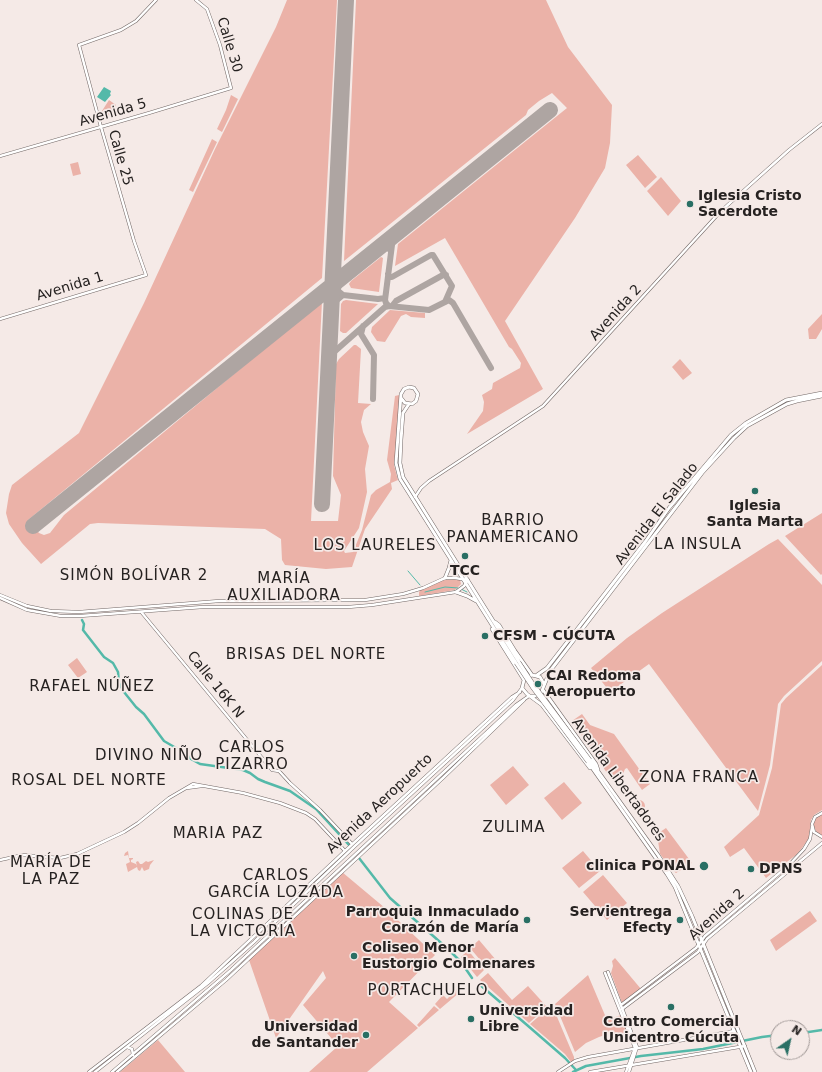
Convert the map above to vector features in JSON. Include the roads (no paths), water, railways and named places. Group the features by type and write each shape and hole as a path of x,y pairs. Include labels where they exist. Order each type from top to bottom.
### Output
{"main road":[{"path":"524,680 492,629 492,621 466,583 463,579 451,560 414,498 403,477 400,463 403,413 409,404 414,403 418,394 415,389 410,387 405,388 402,392 401,398 396,468 400,479 414,498 466,583 478,603 492,621 499,625 532,675"},
{"name":"Avenida El Salado","path":"537,676 547,668 636,554 669,508 731,435 746,423 786,400 822,393"},
{"name":"Avenida El Salado","path":"544,688 550,671 702,473 734,438 747,426 787,404 822,396"},
{"path":"401,398 404,402 409,404"},
{"path":"445,578 451,560"},
{"path":"457,591 478,603"},
{"name":"Avenida Libertadores","path":"492,621 532,687 589,761 667,874 699,944 751,1072"},
{"path":"532,675 537,676 542,680 544,688 596,764 597,774 574,749 542,705 529,697 522,688 526,678 532,675"},
{"path":"529,697 538,695 544,688"},
{"name":"Avenida Libertadores","path":"597,774 670,873 683,897 755,1072"}],"street":[{"name":"Calle 25","path":"146,276 134,241 79,45 121,30 136,21 156,0"},
{"name":"Calle 30","path":"196,0 207,9 220,45 231,88"},
{"name":"Avenida 5","path":"0,156 231,88"},
{"name":"Avenida 2","path":"414,498 428,481 543,406 721,211 789,150 822,124"},
{"name":"Avenida 1","path":"0,319 146,276"},
{"path":"0,597 28,606 51,611 79,612 142,608 202,601 365,600 403,594 445,578 463,579"},
{"path":"0,597 27,610 61,616 86,616 194,608 362,606 457,591 466,583"},
{"path":"202,601 201,604 203,608"},
{"path":"191,602 194,604 194,608"},
{"path":"85,611 84,614 86,616"},
{"path":"79,612 81,614 80,616"},
{"name":"Calle 16K N","path":"142,612 274,770 279,771 326,816 352,844"},
{"name":"Avenida Aeropuerto","path":"89,1072 201,986 352,844 454,755 517,696 522,688"},
{"name":"Avenida Aeropuerto","path":"95,1072 208,983 367,835 455,750 520,691"},
{"name":"Avenida Aeropuerto","path":"116,1072 226,980 348,867 516,704 529,697"},
{"path":"454,755 455,750"},
{"name":"Avenida Aeropuerto","path":"112,1072 222,978 460,760"},
{"path":"0,860 23,855 60,858 77,854 113,838 133,827 154,810 186,788 194,786 204,786 243,793 280,803 306,813 315,819 345,851"},
{"name":"Avenida 2","path":"622,1007 696,948 701,940 801,854 810,839 815,817 822,813"},
{"path":"374,824 374,833 378,834"},
{"path":"812,827 817,835 822,837"},
{"path":"362,835 371,836 371,841"},
{"name":"Avenida 2","path":"622,1007 700,949 707,940 733,917 822,843"},
{"path":"343,866 348,867 347,863"},
{"path":"306,905 307,901"},
{"path":"249,953 253,954 252,950"},
{"path":"232,961 233,956 237,957"},
{"path":"627,1072 636,1049 622,1007 606,972 636,1049"},
{"path":"222,978 226,980 226,974"},
{"path":"168,1024 172,1026"},
{"path":"558,1072 573,1062 588,1057 734,1032"},
{"path":"590,1072 744,1045"},
{"path":"119,1049 127,1047 132,1049 133,1054 131,1060"},
{"path":"103,1072 105,1060"}],"water":[{"path":"104,87 111,91 111,95 105,102 97,97"}],"waterway":[{"path":"408,571 420,585"},
{"path":"425,592 445,587 458,588"},
{"path":"461,589 467,592"},
{"path":"82,620 84,624 83,630 104,657 113,663 118,672 119,683 124,692 136,707 144,714 164,741 176,748"},
{"path":"181,749 191,759 200,764 243,770 258,779 290,791 316,809 349,845"},
{"path":"359,858 390,898 448,949 461,962 472,978"},
{"path":"479,984 565,1058 576,1070"},
{"path":"810,1032 822,1030"},
{"path":"573,1072 586,1066 641,1056 703,1049 770,1036"}],"place":[{"name":"Iglesia Cristo Sacerdote","path":"690,204"},
{"name":"Iglesia Santa Marta","path":"755,491"},
{"name":"TCC","path":"465,556"},
{"name":"CFSM - CÚCUTA","path":"485,636"},
{"name":"CAI Redoma Aeropuerto","path":"538,684"},
{"name":"clinica PONAL","path":"704,866"},
{"name":"DPNS","path":"751,869"},
{"name":"Parroquia Inmaculado Corazón de María","path":"527,920"},
{"name":"Servientrega Efecty","path":"680,920"},
{"name":"Coliseo Menor Eustorgio Colmenares","path":"354,956"},
{"name":"Centro Comercial Unicentro Cúcuta","path":"671,1007"},
{"name":"Universidad Libre","path":"471,1019"},
{"name":"Universidad de Santander","path":"366,1035"}],"district":[{"name":"BARRIO PANAMERICANO","path":"513,530"},
{"name":"LA INSULA","path":"698,545"},
{"name":"LOS LAURELES","path":"375,546"},
{"name":"SIMÓN BOLÍVAR 2","path":"134,576"},
{"name":"MARÍA AUXILIADORA","path":"284,588"},
{"name":"BRISAS DEL NORTE","path":"306,655"},
{"name":"RAFAEL NÚÑEZ","path":"92,687"},
{"name":"DIVINO NIÑO","path":"149,756"},
{"name":"CARLOS PIZARRO","path":"252,756"},
{"name":"ZONA FRANCA","path":"699,778"},
{"name":"ROSAL DEL NORTE","path":"89,781"},
{"name":"ZULIMA","path":"514,828"},
{"name":"MARIA PAZ","path":"218,834"},
{"name":"MARÍA DE LA PAZ","path":"51,872"},
{"name":"CARLOS GARCÍA LOZADA","path":"276,884"},
{"name":"COLINAS DE LA VICTORIA","path":"243,924"},
{"name":"PORTACHUELO","path":"428,991"}]}
